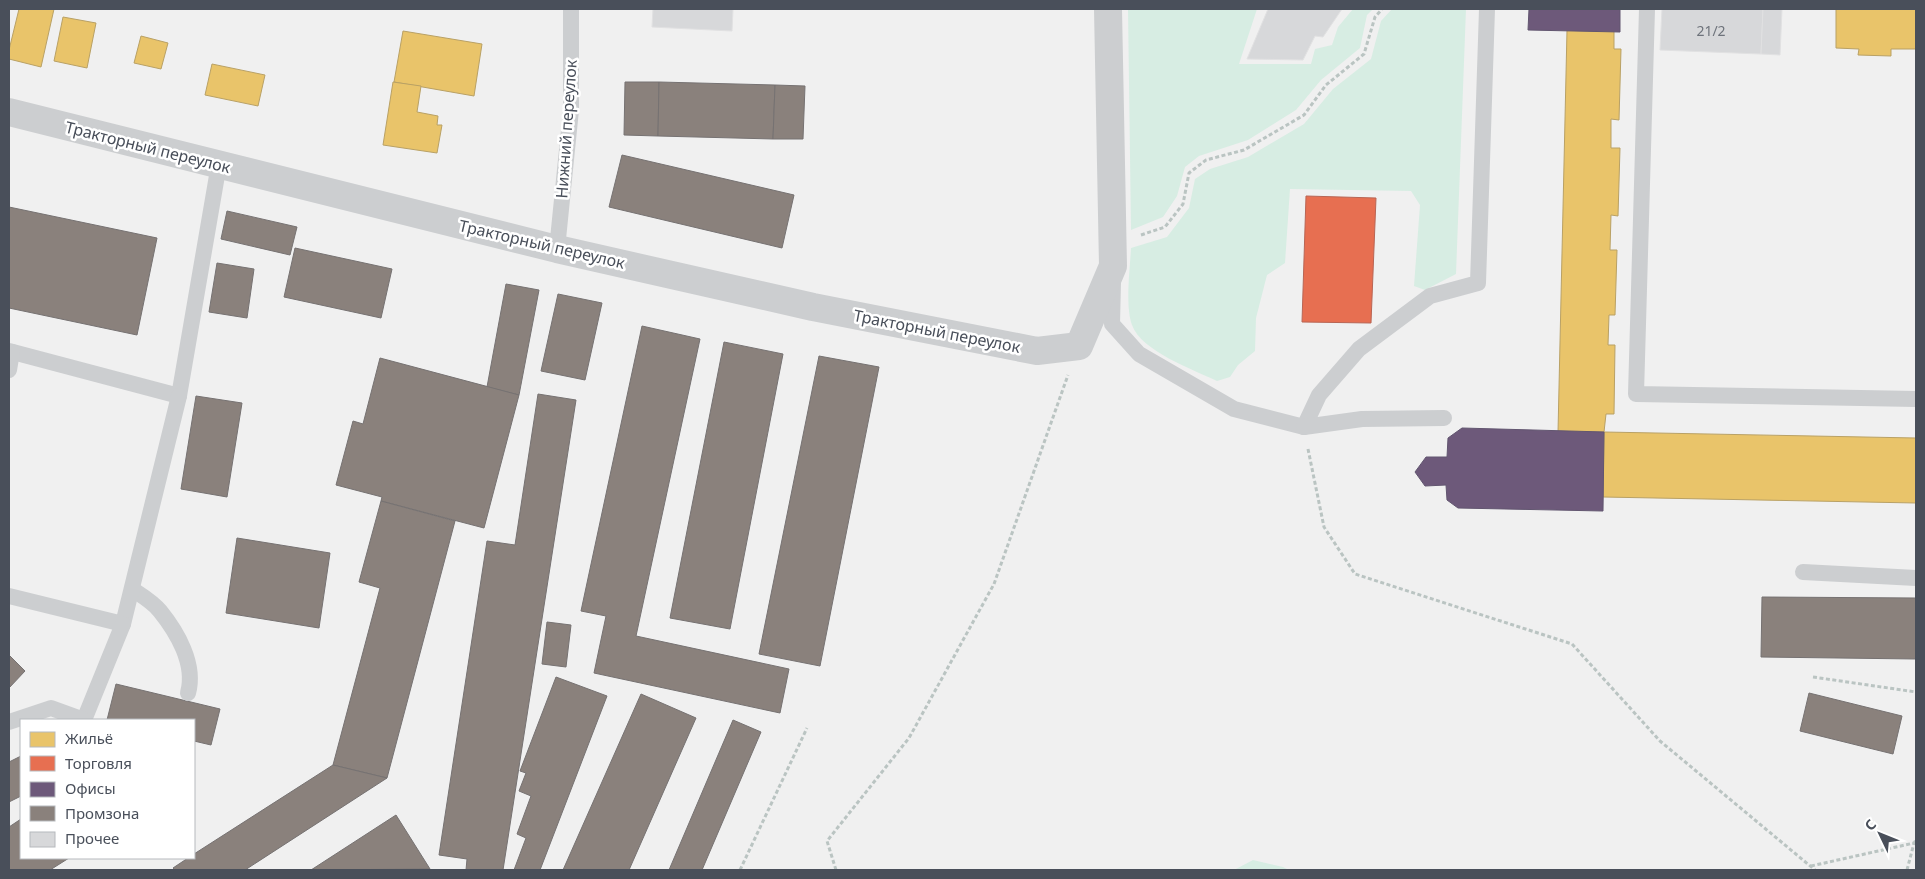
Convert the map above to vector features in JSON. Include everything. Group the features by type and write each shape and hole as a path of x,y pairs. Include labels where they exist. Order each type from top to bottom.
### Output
{"street":[{"path":"1079,346 1113,256 1108,9"},
{"name":"Тракторный переулок","path":"9,112 557,249 813,308 1037,351 1079,346"}],"lane":[{"name":"Нижний переулок","path":"557,249 571,110 571,9"},
{"path":"1304,427 1319,395 1359,349 1430,296 1478,282 1487,9"},
{"path":"1648,9 1636,394 1916,399"},
{"path":"84,719 123,624 179,396 219,164"},
{"path":"1113,256 1112,324 1139,354 1234,409 1304,427 1362,419 1444,418"},
{"path":"9,370 10,352 179,396"},
{"path":"1803,572 1916,578"},
{"path":"132,589 159,609 185,649 190,686 188,693"},
{"path":"9,596 123,624"},
{"path":"9,722 51,708 81,719"}],"path":[{"path":"1113,256 1164,227 1183,204 1189,173 1206,160 1244,150 1304,115 1326,85 1364,54 1375,17 1382,9"},
{"path":"836,870 828,841 909,738 994,584 1079,346"},
{"path":"1304,427 1324,527 1354,574 1572,644 1660,741 1815,870"},
{"path":"1813,677 1916,692"},
{"path":"740,870 807,728"},
{"path":"1810,866 1915,841 1907,870"}],"green space":[{"path":"1128,9 1257,9 1239,64 1311,64 1315,49 1332,45 1338,27 1353,9 1373,9 1367,15 1360,48 1321,80 1296,110 1248,140 1199,156 1185,167 1177,196 1163,217 1131,230"},
{"path":"1392,9 1466,9 1456,274 1425,290 1414,286 1420,205 1411,191 1290,189 1285,263 1267,275 1256,318 1255,351 1238,365 1230,377 1217,381 1169,359 1146,343 1137,334 1132,325 1128,287 1131,248 1167,237 1189,208 1195,179 1210,169 1248,157 1304,124 1333,89 1371,59 1381,21"},
{"path":"1253,860 1283,867 1289,870 1234,870"}],"building: Жильё":[{"path":"19,9 54,9 41,67 9,59 9,50"},
{"path":"1836,9 1916,9 1916,49 1891,49 1891,56 1858,55 1859,49 1836,48"},
{"path":"63,17 96,23 87,68 54,61"},
{"path":"1567,30 1614,31 1614,49 1621,49 1619,120 1611,119 1611,148 1620,148 1618,216 1611,215 1610,250 1617,250 1615,315 1609,315 1608,345 1615,345 1614,414 1606,414 1604,432 1558,432"},
{"path":"403,31 482,44 474,96 394,82"},
{"path":"141,36 168,43 161,69 134,63"},
{"path":"212,64 265,75 258,106 205,95"},
{"path":"393,82 421,86 417,112 438,116 437,125 442,125 437,153 383,145"},
{"path":"1604,432 1916,438 1916,503 1603,497"}],"building: Торговля":[{"path":"1306,196 1376,198 1371,323 1302,322"}],"building: Офисы":[{"path":"1529,9 1620,9 1620,32 1528,30"},
{"path":"1462,428 1604,432 1603,511 1458,508 1447,500 1446,485 1425,486 1415,472 1426,457 1447,457 1448,438"}],"building: Промзона":[{"path":"625,82 659,82 658,136 624,135"},
{"path":"659,82 775,85 773,139 658,136"},
{"path":"775,85 805,86 803,139 773,139"},
{"path":"622,155 794,195 782,248 609,207"},
{"path":"9,207 157,238 137,335 9,308"},
{"path":"227,211 297,227 290,255 221,239"},
{"path":"295,248 392,269 381,318 284,297"},
{"path":"217,263 254,269 247,318 209,312"},
{"path":"506,284 539,290 519,395 487,387"},
{"path":"558,294 602,303 585,380 541,371"},
{"path":"642,326 700,339 636,636 789,669 780,713 594,673 606,616 581,611"},
{"path":"724,342 783,354 730,629 670,618"},
{"path":"819,356 879,367 820,666 759,654"},
{"path":"380,358 519,395 484,528 381,501 382,497 336,485 353,421 363,424"},
{"path":"538,394 576,400 503,870 466,870 467,859 439,855 487,541 515,545"},
{"path":"196,396 242,403 227,497 181,489"},
{"path":"381,501 455,521 387,778 333,765 380,588 359,582"},
{"path":"237,538 330,553 319,628 226,613"},
{"path":"1762,597 1916,598 1916,659 1761,657"},
{"path":"547,622 571,625 566,667 542,664"},
{"path":"9,655 25,671 9,688"},
{"path":"556,677 607,696 540,870 514,870 526,838 517,834 531,796 519,791 526,773 520,771"},
{"path":"116,684 220,709 211,745 195,741 195,719 107,719"},
{"path":"1809,693 1902,716 1893,754 1800,731"},
{"path":"641,694 696,718 629,870 563,870"},
{"path":"733,720 761,732 702,870 669,870"},
{"path":"20,756 20,796 9,802 9,762"},
{"path":"333,765 387,778 245,870 175,870 173,868 186,859 195,859 195,853"},
{"path":"396,815 430,869 311,870"},
{"path":"20,820 20,859 67,859 50,870 9,870 9,827"}],"building: Прочее":[{"path":"653,9 733,9 732,31 652,27"},
{"path":"1268,9 1342,9 1323,37 1315,36 1303,60 1247,59"},
{"path":"1662,9 1763,9 1761,54 1660,50"},
{"path":"1763,9 1782,9 1780,55 1761,54"}]}
